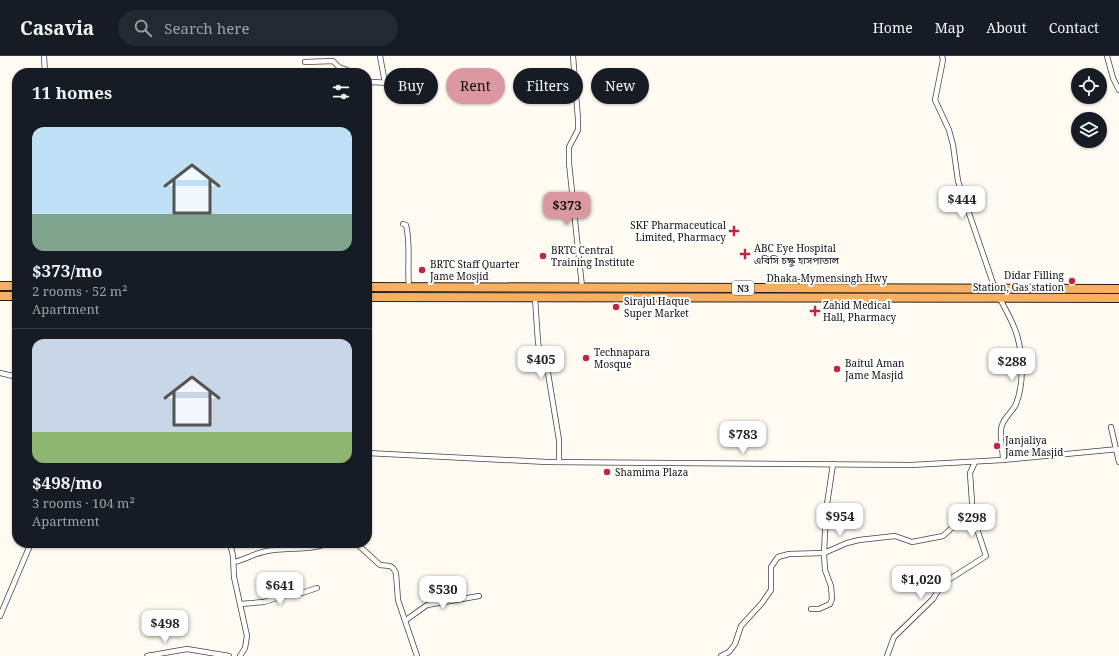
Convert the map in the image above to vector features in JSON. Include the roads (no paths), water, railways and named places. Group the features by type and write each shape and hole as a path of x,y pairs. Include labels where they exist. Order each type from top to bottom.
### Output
{"highway":[{"path":"0,286 12,286"},
{"name":"Dhaka-Mymensingh Hwy","path":"372,287 1119,289"},
{"path":"0,296 12,296"},
{"name":"Dhaka-Mymensingh Hwy","path":"372,297 1119,298"}],"street":[{"path":"44,56 45,68"},
{"path":"334,56 334,62"},
{"path":"380,56 384,77"},
{"path":"573,56 578,130 569,147 569,163 582,288"},
{"path":"942,56 943,60 934,100 949,130 953,145 958,181 995,289"},
{"path":"1107,56 1113,78 1119,90"},
{"path":"305,62 329,61 334,62 342,68"},
{"path":"372,82 384,82"},
{"path":"403,224 406,226 408,234 407,267 409,287"},
{"path":"535,298 538,342 548,373 559,440 559,462"},
{"path":"1000,298 1017,336 1021,374 1019,395 1015,406 1010,415 1002,422 1003,460"},
{"path":"0,373 12,376"},
{"path":"1111,427 1118,450 1119,462"},
{"path":"372,453 559,462 911,465 1003,460 1118,450"},
{"path":"887,656 894,636 909,624 933,599 942,584 986,556 973,517 970,473 975,462"},
{"path":"811,609 819,609 830,604 832,599 831,586 825,570 824,553 826,511 833,464"},
{"path":"721,656 729,652 735,644 741,626 762,603 771,590 771,567 774,560 778,557 789,554 824,553 847,543 859,540 895,536 912,542 943,536 955,525 973,517"},
{"path":"0,616 29,548"},
{"path":"231,548 234,562 234,577 247,636 245,648 240,656"},
{"path":"234,562 248,559 263,552 308,548"},
{"path":"361,548 380,565 394,568 396,573 398,600 417,656"},
{"path":"240,604 264,602 299,591 302,593 317,588"},
{"path":"406,620 427,605 479,596"},
{"path":"147,656 187,649 229,656"}],"place":[{"name":"SKF Pharmaceutical Limited, Pharmacy","path":"734,231"},
{"name":"ABC Eye Hospital এবিসি চক্ষু হাসপাতাল","path":"745,254"},
{"name":"BRTC Central Training Institute","path":"543,256"},
{"name":"BRTC Staff Quarter Jame Mosjid","path":"422,270"},
{"name":"Didar Filling Station, Gas station","path":"1072,281"},
{"name":"Sirajul Haque Super Market","path":"616,307"},
{"name":"Zahid Medical Hall, Pharmacy","path":"815,311"},
{"name":"Technapara Mosque","path":"586,358"},
{"name":"Baitul Aman Jame Masjid","path":"837,369"},
{"name":"Janjaliya Jame Masjid","path":"997,446"},
{"name":"Shamima Plaza","path":"607,472"}]}
